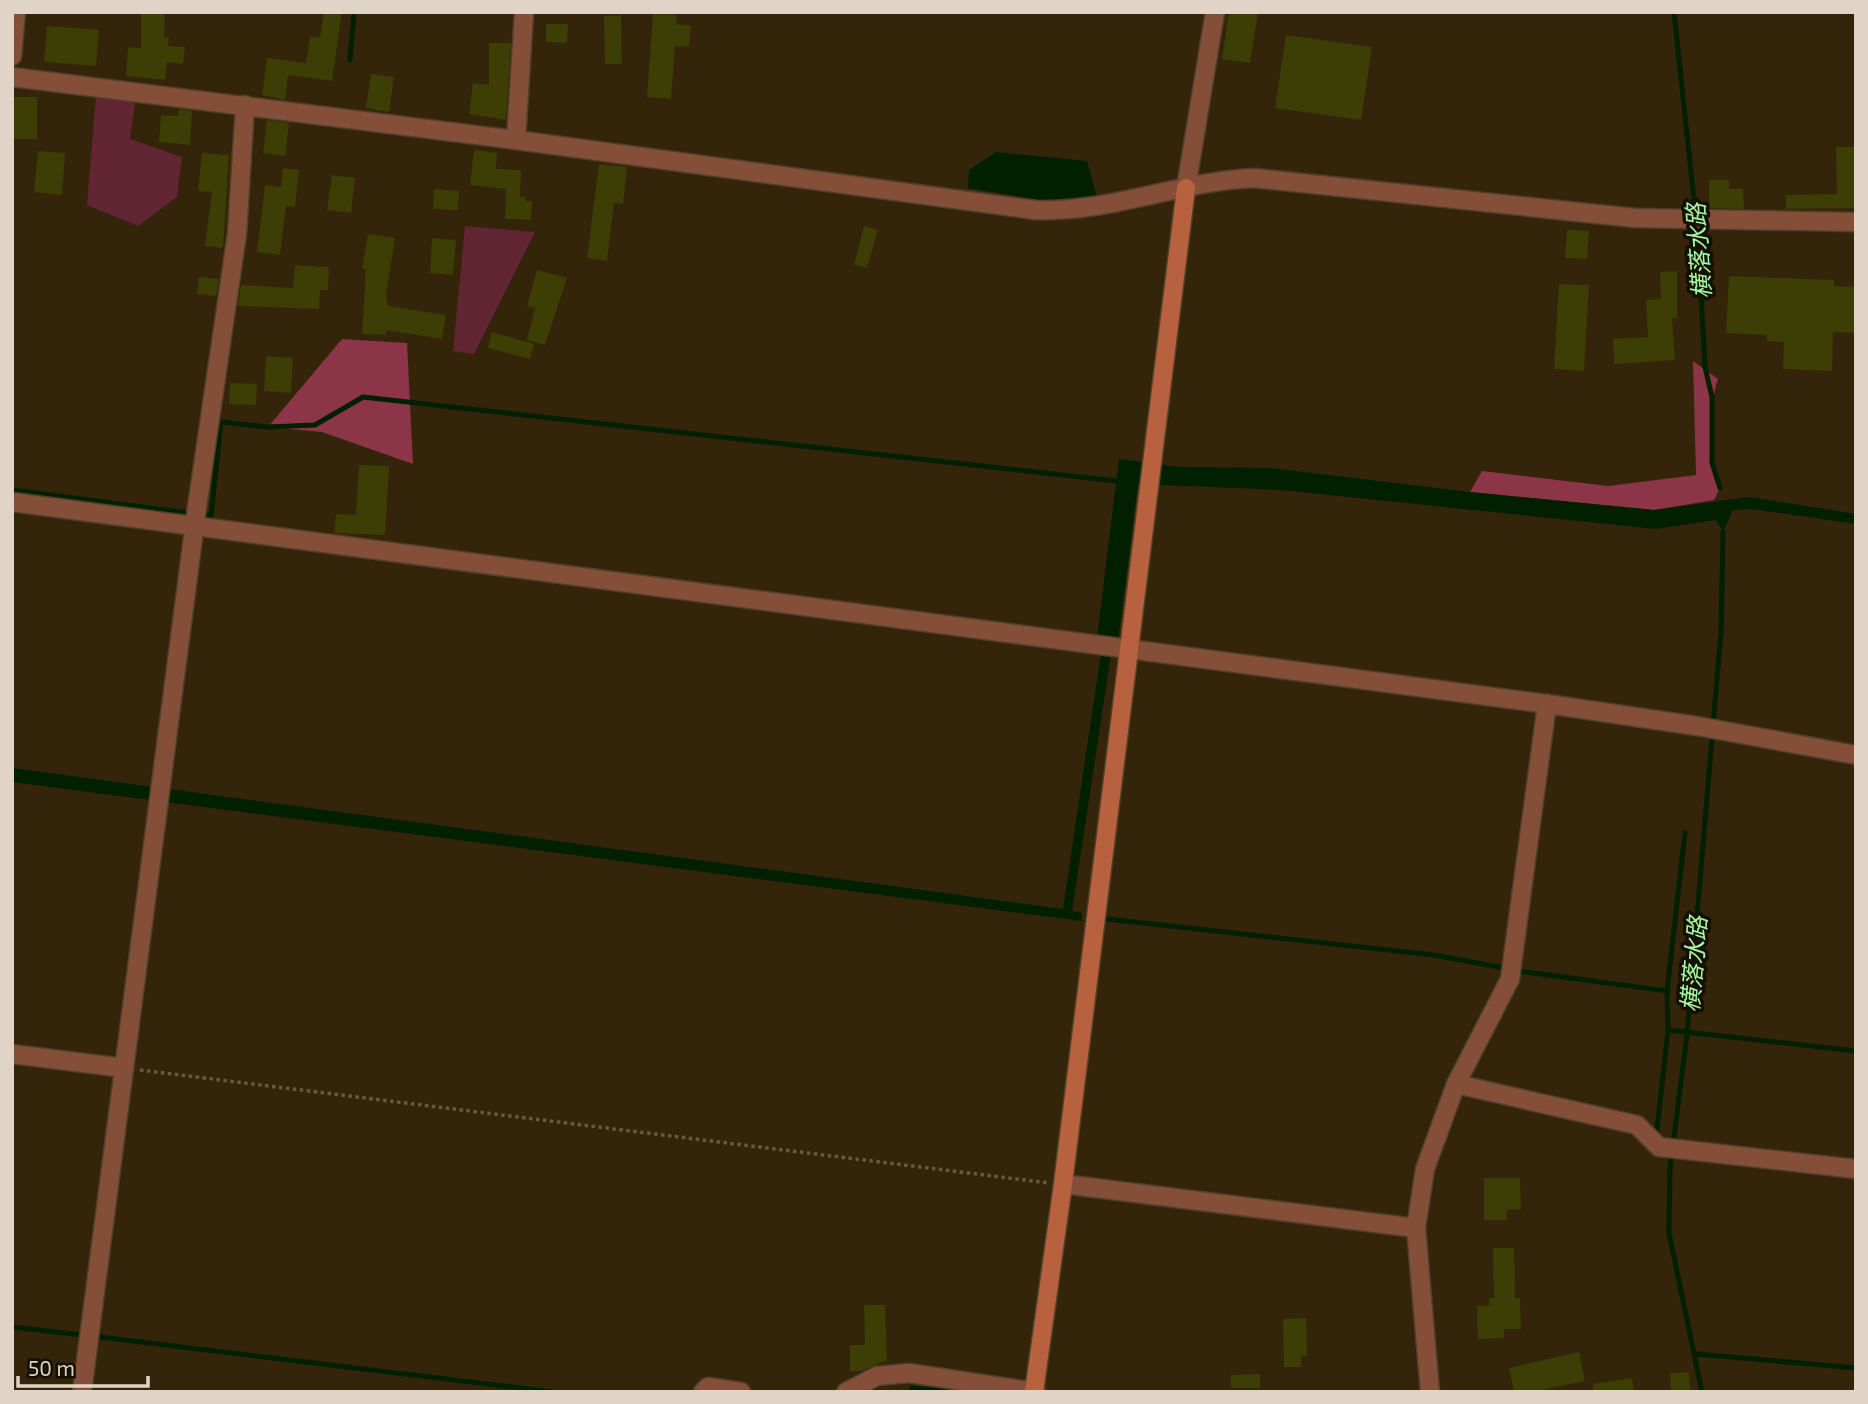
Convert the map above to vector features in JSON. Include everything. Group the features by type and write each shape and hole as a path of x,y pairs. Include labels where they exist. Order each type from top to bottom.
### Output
{"street":[{"path":"12,56 16,12"},
{"path":"516,140 524,12"},
{"path":"846,1392 877,1376 909,1373 1034,1391 1063,1184 1186,188 1214,12"},
{"path":"12,77 516,140 1035,210 1065,211 1095,207 1220,179 1254,177 1635,218 1856,222"},
{"path":"82,1392 197,507 237,234 245,105"},
{"path":"12,502 1547,704 1697,726 1856,755"},
{"path":"1430,1392 1416,1228 1425,1169 1456,1084 1511,970 1547,704"},
{"path":"12,1054 124,1068"},
{"path":"1456,1084 1637,1125 1659,1147 1856,1169"},
{"path":"1063,1184 1416,1228"},
{"path":"703,1392 708,1387 741,1392"}],"path":[{"path":"124,1068 1063,1184"}],"shaded area":[{"path":"96,96 135,102 130,139 182,157 177,197 138,226 87,205"},
{"path":"996,152 1087,161 1097,197 1040,200 968,188 969,170"},
{"path":"465,226 535,232 474,354 453,351"},
{"path":"342,339 407,343 413,464 322,432 268,427"},
{"path":"1693,361 1718,379 1711,419 1712,448 1720,488 1714,500 1654,510 1470,492 1482,471 1608,486 1696,475"},
{"path":"1119,459 1178,467 1270,468 1470,492 1654,510 1749,497 1856,514 1856,524 1752,509 1733,510 1723,532 1716,520 1656,529 1281,490 1138,484 1118,641 1113,641 1072,911 1082,913 1082,921 12,782 12,768 1063,909 1103,640 1097,638"}],"building":[{"path":"141,12 165,12 164,37 169,38 168,46 185,47 183,64 167,62 165,80 126,76 128,47 141,48"},
{"path":"324,12 342,12 332,81 288,75 285,100 262,95 267,58 306,63 310,37 320,38"},
{"path":"1229,12 1258,12 1250,63 1222,59"},
{"path":"653,14 677,15 676,24 691,26 689,47 675,46 671,99 647,97"},
{"path":"621,15 622,64 605,64 604,16"},
{"path":"546,24 568,24 567,43 546,42"},
{"path":"47,26 99,30 96,66 44,62"},
{"path":"1286,35 1372,47 1361,120 1275,108"},
{"path":"489,43 511,43 506,120 469,114 473,83 489,85"},
{"path":"371,74 394,77 389,112 366,108"},
{"path":"14,97 37,97 37,139 14,139"},
{"path":"179,109 192,111 190,145 159,142 161,115 178,116"},
{"path":"267,120 289,123 285,156 263,153"},
{"path":"1836,147 1856,147 1856,208 1786,209 1786,195 1837,194"},
{"path":"474,150 497,153 496,169 521,170 520,197 525,197 525,201 532,201 531,220 505,219 506,189 470,185"},
{"path":"38,151 65,153 62,195 34,192"},
{"path":"202,153 229,155 223,248 205,246 212,192 198,191"},
{"path":"599,164 627,167 623,204 614,203 607,261 587,258"},
{"path":"283,168 299,170 295,207 286,206 280,255 257,252 265,185 281,187"},
{"path":"332,175 355,178 351,213 327,210"},
{"path":"1709,180 1729,180 1729,189 1743,189 1744,209 1709,208"},
{"path":"434,189 459,191 458,210 433,209"},
{"path":"864,226 878,230 867,268 854,265"},
{"path":"1567,230 1589,231 1587,259 1565,258"},
{"path":"368,234 395,238 386,295 388,306 446,315 442,339 386,330 386,335 362,334 366,269 362,269"},
{"path":"432,238 456,240 453,275 430,273"},
{"path":"295,265 329,267 328,290 320,290 319,309 238,306 241,285 293,288"},
{"path":"537,270 567,278 545,345 527,340 535,308 527,306"},
{"path":"1677,271 1677,318 1672,318 1675,360 1614,364 1613,339 1648,337 1646,300 1661,299 1660,272"},
{"path":"1729,276 1834,280 1834,286 1856,287 1856,333 1833,332 1832,371 1783,369 1784,342 1767,341 1767,335 1726,333"},
{"path":"199,277 219,279 216,296 197,294"},
{"path":"1559,284 1589,285 1584,371 1554,369"},
{"path":"492,332 534,344 530,359 488,348"},
{"path":"266,356 293,358 291,393 264,391"},
{"path":"230,383 257,384 256,405 229,404"},
{"path":"359,465 389,466 385,535 334,533 336,514 356,515"},
{"path":"1484,1178 1520,1178 1521,1209 1507,1210 1507,1220 1484,1220"},
{"path":"1493,1248 1514,1248 1515,1298 1520,1298 1521,1329 1504,1329 1504,1338 1478,1339 1477,1306 1489,1306 1489,1298 1494,1298"},
{"path":"864,1305 885,1305 887,1360 862,1371 850,1371 850,1345 865,1345"},
{"path":"1306,1318 1307,1356 1301,1356 1301,1367 1284,1367 1283,1319"},
{"path":"1579,1352 1585,1381 1545,1389 1545,1392 1514,1392 1509,1368"},
{"path":"1689,1372 1690,1392 1671,1392 1670,1373"},
{"path":"1260,1374 1260,1388 1231,1388 1231,1375"},
{"path":"1632,1378 1634,1392 1593,1392 1593,1384"}],"waterway":[{"path":"350,60 354,12"},
{"name":"横落水路","path":"1674,12 1698,238 1705,367 1712,397 1712,463 1720,488"},
{"path":"12,490 211,516 221,422 268,427 315,425 363,397 1116,481"},
{"name":"横落水路","path":"1702,1392 1669,1233 1670,1169 1687,1034 1721,632 1723,532"},
{"path":"1667,991 1685,833"},
{"path":"1107,919 1434,955 1526,972 1667,991 1668,1030 1856,1051"},
{"path":"1657,1129 1668,1030"},
{"path":"12,1327 82,1335"},
{"path":"100,1337 554,1392"},
{"path":"1697,1354 1856,1368"},
{"path":"911,1392 912,1388 951,1392"}]}
